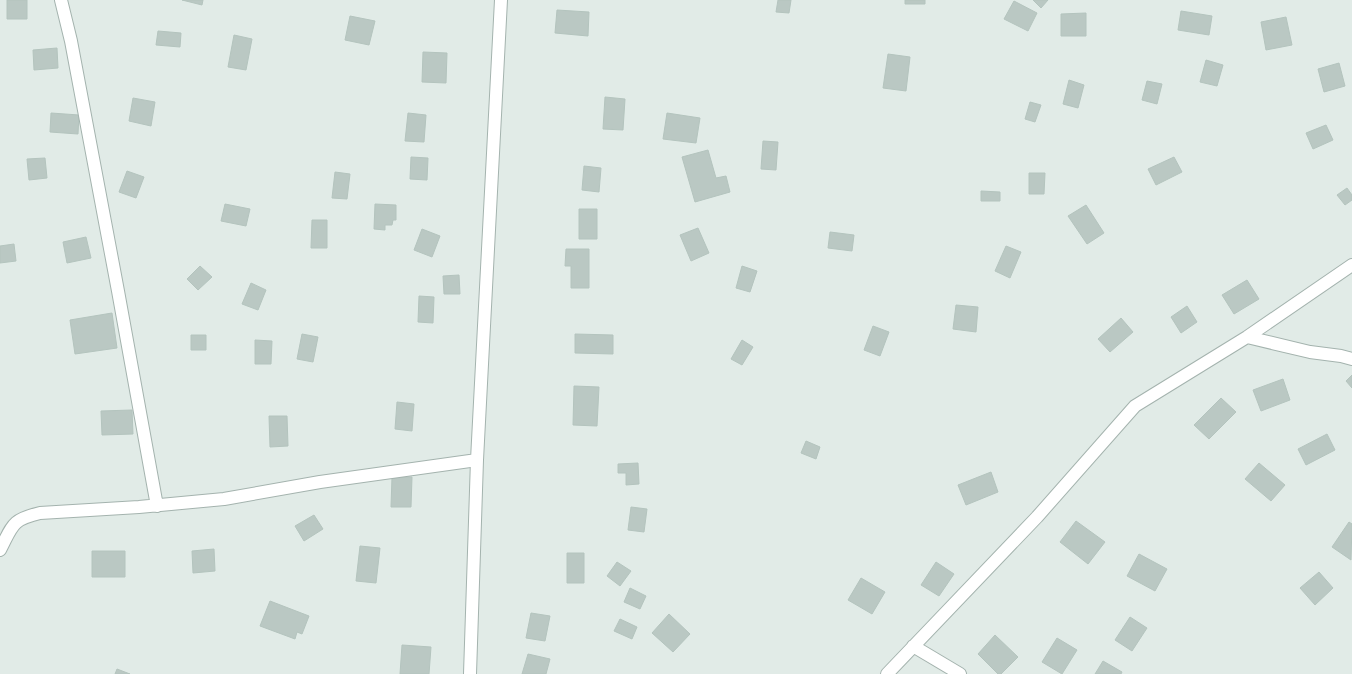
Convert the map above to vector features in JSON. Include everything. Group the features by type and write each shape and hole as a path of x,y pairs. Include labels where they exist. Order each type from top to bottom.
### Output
{"street":[{"path":"62,0 118,291 157,506"},
{"path":"470,674 477,460 501,0"},
{"path":"887,674 1037,517 1135,406 1247,337 1352,265"},
{"path":"1247,337 1310,352 1352,359"},
{"path":"0,550 14,524 26,517 40,513 157,506 224,499 320,482 477,460"},
{"path":"913,646 960,674"}],"building":[{"path":"7,0 27,0 27,19 7,19"},
{"path":"182,0 203,0 202,5"},
{"path":"778,0 791,0 789,13 776,12"},
{"path":"905,0 925,0 925,4 905,4"},
{"path":"1033,0 1048,0 1041,8"},
{"path":"1014,1 1037,13 1028,31 1004,19"},
{"path":"557,10 589,12 588,36 555,33"},
{"path":"1181,11 1212,16 1209,35 1178,30"},
{"path":"1086,13 1086,36 1061,36 1061,14"},
{"path":"350,16 375,21 369,45 345,40"},
{"path":"1286,17 1292,45 1266,50 1261,22"},
{"path":"158,31 181,33 180,47 156,45"},
{"path":"234,35 252,39 246,70 228,67"},
{"path":"57,48 58,68 34,70 33,50"},
{"path":"423,52 447,53 446,83 422,82"},
{"path":"888,54 910,57 906,91 883,88"},
{"path":"1206,60 1223,65 1217,86 1200,82"},
{"path":"1339,63 1345,86 1324,92 1318,69"},
{"path":"1069,80 1084,85 1078,108 1063,104"},
{"path":"1147,81 1162,84 1157,104 1142,100"},
{"path":"605,97 625,99 623,130 603,129"},
{"path":"133,98 155,102 151,126 129,121"},
{"path":"1030,102 1041,105 1035,122 1025,119"},
{"path":"51,113 79,115 78,134 50,132"},
{"path":"408,113 426,115 424,142 405,141"},
{"path":"667,113 700,118 696,143 663,139"},
{"path":"1326,125 1333,140 1313,149 1306,133"},
{"path":"763,141 778,142 776,170 761,169"},
{"path":"708,150 716,178 726,176 730,192 695,202 682,157"},
{"path":"411,157 428,158 427,180 410,179"},
{"path":"1174,157 1182,172 1156,185 1148,169"},
{"path":"45,158 47,178 29,180 27,159"},
{"path":"584,166 601,168 599,192 582,190"},
{"path":"127,171 144,177 136,198 119,192"},
{"path":"335,172 350,174 347,199 332,198"},
{"path":"1029,173 1045,173 1044,194 1029,194"},
{"path":"1347,188 1352,195 1352,200 1345,205 1337,195"},
{"path":"981,191 1000,192 1000,201 981,201"},
{"path":"225,204 250,209 246,226 221,221"},
{"path":"375,204 396,205 396,220 393,220 392,225 385,225 385,230 374,229"},
{"path":"1086,205 1104,233 1087,244 1068,216"},
{"path":"579,209 597,209 597,239 579,239"},
{"path":"312,220 327,220 327,248 311,248"},
{"path":"698,228 709,253 691,261 680,235"},
{"path":"422,229 440,236 432,257 414,250"},
{"path":"830,232 854,235 852,251 828,248"},
{"path":"86,237 91,258 67,263 63,242"},
{"path":"14,244 16,261 0,263 0,246"},
{"path":"1006,246 1021,252 1010,278 995,271"},
{"path":"566,249 589,249 589,288 571,288 571,266 565,266"},
{"path":"200,266 212,277 198,290 187,279"},
{"path":"742,266 757,271 750,292 736,288"},
{"path":"459,275 460,294 444,294 443,276"},
{"path":"1247,280 1259,299 1234,314 1222,295"},
{"path":"251,283 266,290 258,310 242,304"},
{"path":"419,296 434,297 433,323 418,322"},
{"path":"956,305 978,307 976,332 953,329"},
{"path":"1187,306 1197,322 1181,333 1171,317"},
{"path":"112,313 117,348 75,354 70,320"},
{"path":"1121,318 1133,332 1110,352 1098,339"},
{"path":"873,326 889,332 880,356 864,350"},
{"path":"302,334 318,337 313,362 297,359"},
{"path":"575,334 613,335 613,354 575,353"},
{"path":"191,335 206,335 206,350 191,350"},
{"path":"255,340 272,341 271,364 255,364"},
{"path":"742,340 753,347 742,365 731,359"},
{"path":"1352,375 1352,388 1346,381"},
{"path":"1283,379 1290,400 1261,411 1253,390"},
{"path":"574,386 599,387 597,426 573,425"},
{"path":"1221,398 1236,412 1209,439 1194,425"},
{"path":"397,402 414,404 412,431 395,429"},
{"path":"132,410 133,434 102,435 101,411"},
{"path":"269,416 287,416 288,446 270,447"},
{"path":"1327,434 1335,450 1306,465 1298,449"},
{"path":"806,441 820,447 816,459 801,453"},
{"path":"638,463 639,484 626,485 626,473 618,473 618,464"},
{"path":"1259,463 1285,485 1271,501 1245,479"},
{"path":"991,472 998,492 966,505 958,485"},
{"path":"392,477 412,477 411,507 391,507"},
{"path":"631,507 647,509 644,532 628,530"},
{"path":"314,515 323,529 304,541 295,526"},
{"path":"1076,521 1105,542 1088,564 1060,542"},
{"path":"1349,522 1352,524 1351,560 1332,547"},
{"path":"360,546 380,548 376,583 356,581"},
{"path":"214,549 215,571 193,573 192,551"},
{"path":"92,551 125,551 125,577 92,577"},
{"path":"567,553 584,553 584,583 567,583"},
{"path":"1139,554 1167,569 1155,591 1127,576"},
{"path":"617,562 631,571 620,586 607,576"},
{"path":"936,562 954,574 939,596 921,585"},
{"path":"1319,572 1333,588 1315,605 1300,588"},
{"path":"861,578 885,592 872,614 848,600"},
{"path":"630,588 646,596 640,609 624,602"},
{"path":"270,601 309,616 302,634 297,632 295,639 260,626"},
{"path":"531,613 550,616 545,641 526,638"},
{"path":"669,614 690,634 673,652 652,633"},
{"path":"1130,617 1147,628 1132,651 1115,640"},
{"path":"620,619 637,627 632,639 614,631"},
{"path":"995,635 1018,657 1001,674 998,674 978,654"},
{"path":"1057,638 1077,650 1062,674 1042,662"},
{"path":"402,645 431,647 429,674 400,674"},
{"path":"528,654 550,659 546,674 522,674"},
{"path":"1103,661 1122,672 1121,674 1095,674"},
{"path":"117,669 130,674 115,674"}]}
